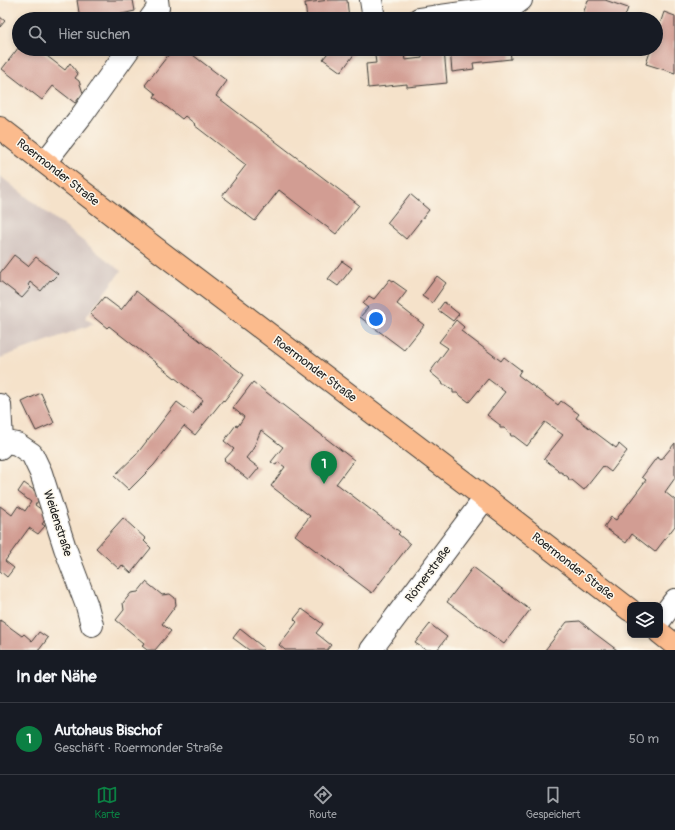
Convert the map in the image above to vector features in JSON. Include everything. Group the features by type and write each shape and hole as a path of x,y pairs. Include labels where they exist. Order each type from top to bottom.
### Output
{"main road":[{"name":"Roermonder Straße","path":"0,128 627,608"},
{"path":"663,636 675,645"}],"street":[{"path":"155,12 158,8 157,0"},
{"path":"371,0 373,12"},
{"path":"470,12 513,6 521,0"},
{"path":"45,162 82,115 124,56"},
{"name":"Weidenstraße","path":"0,405 1,444 17,444 32,454 42,473 65,548 87,606 92,625"},
{"name":"Römerstraße","path":"371,650 485,498"},
{"path":"663,616 675,600"}],"shaded area":[{"path":"0,176 121,271 85,318 94,324 0,358"}],"building":[{"path":"77,0 133,0 135,11 131,12 79,12"},
{"path":"329,0 347,0 348,12 306,12 305,3"},
{"path":"588,0 605,0 628,8 627,12 584,12"},
{"path":"664,12 675,16 675,73 646,64 649,56 663,56"},
{"path":"0,17 5,21 0,27"},
{"path":"12,56 47,56 65,70 70,63 78,74 75,78 79,81 83,93 75,103 53,86 42,100 2,69"},
{"path":"168,56 194,56 227,81 216,96 359,205 336,234 279,190 255,221 222,196 246,165 194,125 195,124 185,116 182,119 154,97 156,94 145,85"},
{"path":"325,56 353,56 341,72 323,59"},
{"path":"375,56 404,56 405,60 422,58 422,56 445,56 447,83 407,87 407,84 368,88 366,64 376,63"},
{"path":"451,56 511,56 511,59 473,63 474,69 452,72"},
{"path":"410,194 429,210 406,239 387,223"},
{"path":"14,255 28,266 36,257 58,274 51,281 50,280 41,291 30,282 28,285 31,288 22,298 0,281 0,273"},
{"path":"342,261 352,268 338,286 328,279"},
{"path":"437,276 446,283 432,303 422,296"},
{"path":"390,279 407,291 397,304 424,325 404,350 360,317 368,308 363,304 369,296 374,299"},
{"path":"136,291 244,375 195,435 184,426 154,465 129,490 114,476 136,455 177,402 193,414 203,400 109,326 107,328 90,314 104,297 121,310"},
{"path":"444,302 459,314 453,321 438,310"},
{"path":"456,320 464,327 461,331 501,361 504,357 521,370 518,375 558,405 561,401 579,414 576,418 616,448 619,444 627,451 611,472 603,466 584,490 572,480 569,480 568,477 561,472 558,472 557,469 544,459 563,435 545,422 527,446 514,436 511,436 510,433 504,428 500,428 500,425 487,415 505,392 488,379 469,402 457,393 453,393 453,390 446,385 443,385 442,382 430,372 448,348 439,342"},
{"path":"253,382 354,460 336,484 400,532 398,534 410,544 372,593 295,535 310,516 271,486 285,467 278,462 276,465 271,462 283,447 261,430 253,449 246,458 259,468 249,480 224,460 234,449 224,441 244,417 233,408"},
{"path":"41,393 54,423 36,431 22,402"},
{"path":"675,443 675,478 665,492 675,500 675,526 655,552 632,534 626,543 604,527 611,517 616,520 646,480 642,477 657,457 661,460"},
{"path":"24,483 42,496 35,505 49,515 42,524 45,526 38,534 29,528 5,561 14,568 7,577 0,571 0,506 12,515 18,506 25,511 31,502 18,492"},
{"path":"123,518 146,539 144,541 151,548 131,573 122,565 119,569 96,548"},
{"path":"473,567 530,610 504,644 447,602"},
{"path":"146,582 162,595 170,594 175,598 176,605 162,624 171,631 155,650 147,650 142,646 144,643 116,620 124,610 123,603 131,593 138,592"},
{"path":"302,609 323,624 316,633 331,645 327,650 285,650 279,645 297,622 294,619"},
{"path":"0,620 22,636 24,634 32,641 39,632 48,638 39,650 0,650"},
{"path":"580,621 617,650 545,650 567,622"},
{"path":"430,624 447,637 437,650 426,650 415,643"},
{"path":"240,629 264,648 262,650 249,650 233,638"}],"place":[{"name":"Autohaus Bischof","path":"324,484"}]}
